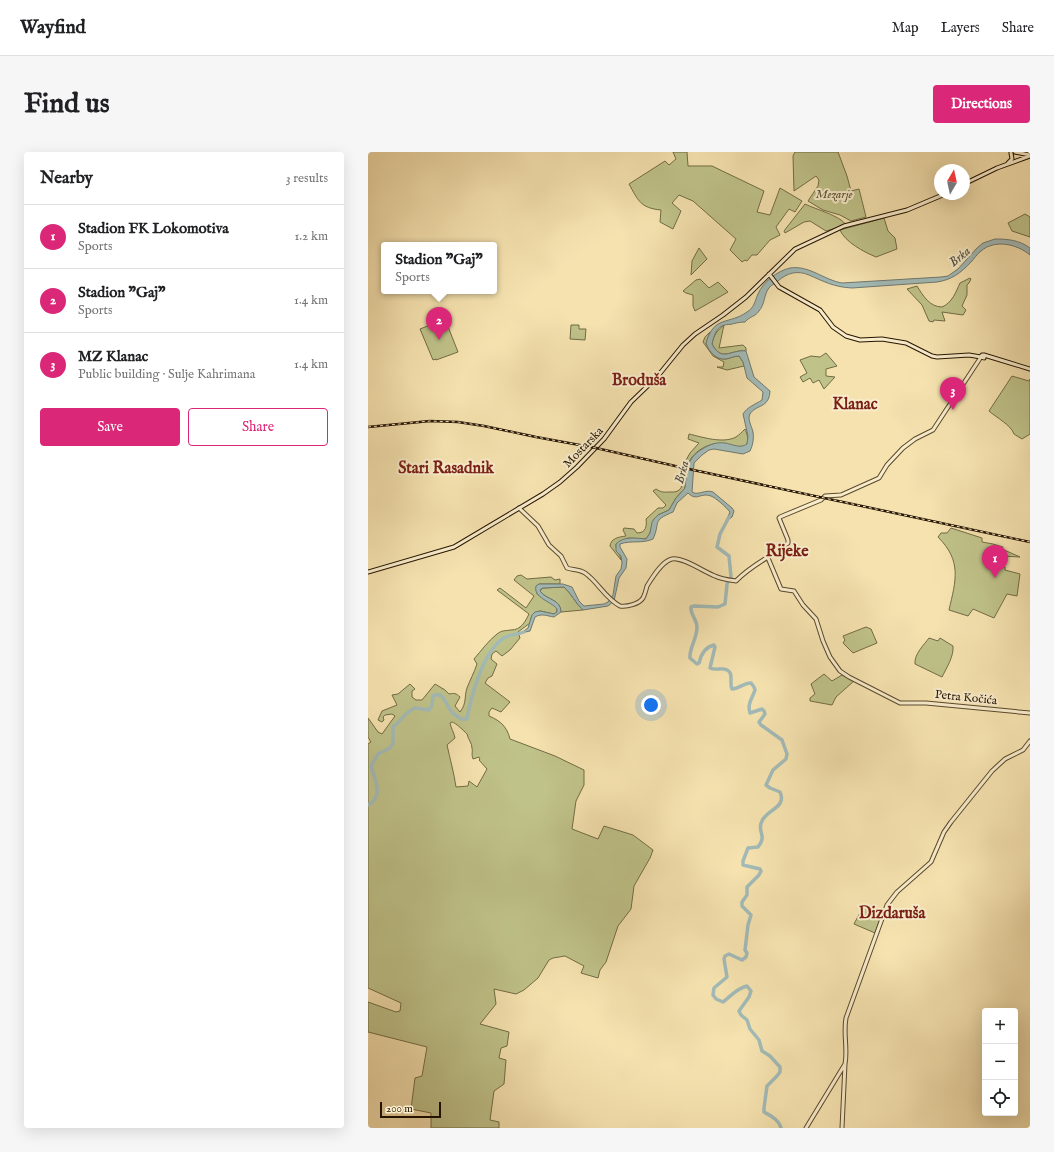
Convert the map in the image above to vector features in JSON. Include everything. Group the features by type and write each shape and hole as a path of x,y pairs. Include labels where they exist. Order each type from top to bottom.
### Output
{"street":[{"path":"1015,153 1030,155"},
{"path":"1010,163 1015,157 1015,153"},
{"path":"1015,153 1022,155 1020,159"},
{"path":"1005,165 1011,160 1015,153"},
{"path":"970,181 1030,155"},
{"path":"1015,157 1020,159"},
{"name":"Mostarska","path":"368,572 454,547 547,491 577,467 604,440 631,402 656,377 683,345 695,334 740,302 770,275 795,249 833,231 907,210 934,199"},
{"path":"770,275 782,289 820,310 837,331 851,338 860,340 882,339 906,343 932,356 977,356 1030,369"},
{"path":"519,508 538,526 549,545 561,556 567,568 586,573 609,598 620,606 640,601 660,568 671,559 678,559 714,576 734,581 757,563 768,558 787,544 788,542 779,518 821,500 825,496 841,495 879,478 887,465 903,448 915,439 933,430 982,357"},
{"name":"Petra Kočića","path":"768,558 781,589 794,591 803,605 816,619 827,651 840,671 849,677 900,703 926,703 1030,712"},
{"path":"842,1128 845,1064 847,1056 844,1027 880,923 890,900 900,889 931,862 944,832 992,771 1005,759 1024,750 1030,741"},
{"path":"806,1128 845,1064"}],"green space":[{"path":"673,152 687,152 688,166 712,166 764,191 757,212 770,215 780,188 802,201 795,212 789,209 776,227 780,235 770,240 757,255 752,255 747,261 745,260 742,262 730,250 736,239 693,201 679,195 672,203 681,211 673,229 660,222 661,210 644,205 635,195 629,184 665,161 669,165 676,159"},
{"name":"Mezarje","path":"795,152 838,152 851,191 859,189 866,217 851,221 840,215 823,210 808,201 818,186 819,180 816,176 794,191 793,156"},
{"path":"805,204 839,219 846,225 826,231 810,221 804,222 785,233 784,231"},
{"path":"1025,214 1030,217 1030,237 1012,231 1008,223"},
{"name":"Mezarje","path":"884,218 888,231 895,238 897,249 876,257 846,239 840,230"},
{"path":"699,248 707,259 691,275 692,261"},
{"path":"970,278 971,279 967,285 967,295 962,306 966,310 963,315 942,312 945,321 929,321 922,305 907,289 917,286 930,303 938,307 942,307 951,300 960,283"},
{"path":"700,279 709,288 718,282 728,292 695,311 693,306 693,295 683,291 696,280"},
{"path":"445,319 458,352 433,360 420,329"},
{"path":"571,325 579,325 579,329 586,329 585,340 570,339"},
{"path":"724,325 719,348 743,345 746,348 746,351 723,354 716,350 712,344 715,335"},
{"path":"710,332 706,343 716,356 726,359 739,356 744,366 727,370 717,367 723,367 724,362 713,356 703,342 705,337"},
{"path":"826,353 837,366 826,369 826,376 835,377 824,389 819,380 813,383 810,378 803,382 800,377 807,373 800,360 811,356 820,357"},
{"path":"1012,376 1029,381 1030,379 1030,434 1022,439 1014,434 1007,425 989,411"},
{"path":"745,429 748,440 747,445 738,447 720,443 709,445 694,455 688,464 682,463 685,462 690,453 699,443 688,439 689,434 725,440 736,437"},
{"path":"681,467 687,468 685,488 676,498 669,510 658,515 654,519 650,533 646,539 628,538 616,544 621,560 610,546 612,541 618,537 626,536 623,530 624,528 634,529 637,533 644,530 646,527 646,519 658,508 663,508 666,505 653,491 656,489 665,492 676,492 679,490 682,484"},
{"path":"951,528 982,538 982,542 1003,547 1002,549 1020,557 1000,556 986,560 1005,567 1005,570 1020,574 1017,596 1007,594 994,618 973,609 968,616 949,610 955,580 954,563 951,554 938,537 941,533 947,533"},
{"path":"521,575 527,579 551,577 555,580 560,579 560,584 539,584 537,594 554,605 557,612 554,614 540,611 532,615 530,623 518,632 520,638 510,650 502,656 496,651 492,654 491,659 497,664 492,676 488,678 485,683 510,702 501,712 492,708 489,712 489,716 503,725 510,739 555,756 584,770 584,785 576,801 572,829 598,839 604,826 633,835 653,850 634,886 631,909 618,926 606,962 600,970 598,978 581,973 584,966 565,956 549,960 538,978 524,990 516,994 494,989 496,1004 480,1024 509,1032 507,1046 501,1048 499,1058 506,1060 504,1084 494,1091 490,1120 499,1122 499,1128 431,1128 431,1113 411,1109 415,1078 422,1076 427,1047 368,1032 368,1002 396,1012 400,1011 401,1003 368,988 368,744 371,742 368,737 368,718 378,732 382,734 395,716 392,714 385,715 382,722 378,720 382,711 397,705 392,695 398,694 410,684 415,689 412,691 412,697 416,700 422,700 435,684 449,694 454,693 460,697 455,706 460,712 464,703 467,688 477,664 474,659 497,634 502,631 517,629 524,623 529,614 497,590 500,588 526,608 534,596 514,580 517,576","holes":["450,723 454,723 467,734 472,746 473,759 479,757 479,760 487,769 477,787 469,781 468,786 456,787 447,745 455,738"]},
{"path":"564,587 583,610 561,612 559,604 540,591 543,588"},
{"path":"866,627 871,629 877,643 853,653 843,643 845,640 843,636"},
{"path":"929,638 938,641 940,638 953,646 951,658 942,677 915,664 918,653"},
{"path":"824,674 832,681 842,675 854,681 836,697 832,705 810,701 810,698 815,694 811,684"},
{"path":"863,907 882,913 875,933 854,924"}],"water":[{"path":"995,239 1022,243 1030,248 1030,255 1019,248 1006,244 993,245 981,251 960,273 947,280 937,282 852,288 825,282 805,273 792,273 785,276 768,289 762,306 756,314 745,322 726,325 719,328 712,344 716,350 723,354 746,351 754,377 770,391 769,397 765,404 753,411 749,416 749,421 753,432 753,444 750,451 743,454 714,449 709,450 694,463 692,492 713,492 732,508 734,511 732,517 726,521 730,512 713,497 704,495 694,497 688,493 677,503 673,512 659,520 653,539 620,544 620,547 627,559 626,568 619,578 614,601 608,606 583,610 564,587 543,588 540,591 559,604 561,612 554,617 542,615 535,617 530,631 521,633 528,628 532,615 535,612 540,611 554,614 557,612 557,609 554,606 537,594 536,586 539,584 563,584 572,587 579,601 584,606 604,604 608,602 613,595 616,576 621,569 622,563 621,556 616,551 616,544 619,541 626,539 646,539 650,533 654,519 658,515 669,510 676,498 685,488 688,465 698,452 709,445 717,443 739,446 747,444 748,436 743,414 749,408 762,400 763,392 747,378 743,362 739,356 726,359 716,357 706,343 709,334 718,324 740,316 751,308 763,285 771,278 785,269 790,268 804,269 842,283 948,276 958,269 983,243"}],"waterway":[{"path":"729,517 720,534 717,547 729,556 731,577 727,584 725,604 718,607 691,607 697,627 690,658 697,664 699,663 704,651 708,647 714,645 715,647 710,668 725,669 729,671 732,689 751,683 755,690 749,704 750,713 762,709 764,711 765,714 759,722 782,740 787,754 786,759 773,770 766,785 780,792 781,802 764,817 760,828 762,836 761,843 758,847 748,848 743,861 743,865 760,869 761,871 747,887 747,895 742,902 742,906 751,915 748,925 745,950 747,953 746,957 742,960 729,954 725,956 724,959 727,977 714,988 713,995 716,999 723,1002 743,987 747,986 751,991 749,997 739,1011 747,1020 750,1029 759,1040 762,1051 770,1056 780,1067 780,1072 767,1086 764,1112 777,1120 781,1128"},
{"name":"Brka","path":"368,805 376,797 377,792 376,782 371,766 378,754 390,748 393,743 393,727 408,712 415,708 429,710 432,705 433,696 436,695 439,695 444,699 454,714 461,719 467,719 479,675 490,653 504,638 524,632"}],"railway":[{"path":"368,427 430,421 458,422 484,426 596,448 1030,542"}],"place":[{"name":"Stadion \"Gaj\"","path":"439,340"},
{"name":"MZ Klanac","path":"953,410"},
{"name":"Stadion FK Lokomotiva","path":"995,578"}],"district":[{"name":"Broduša","path":"639,379"},
{"name":"Klanac","path":"855,403"},
{"name":"Stari Rasadnik","path":"446,467"},
{"name":"Rijeke","path":"787,550"},
{"name":"Dizdaruša","path":"892,912"}]}
